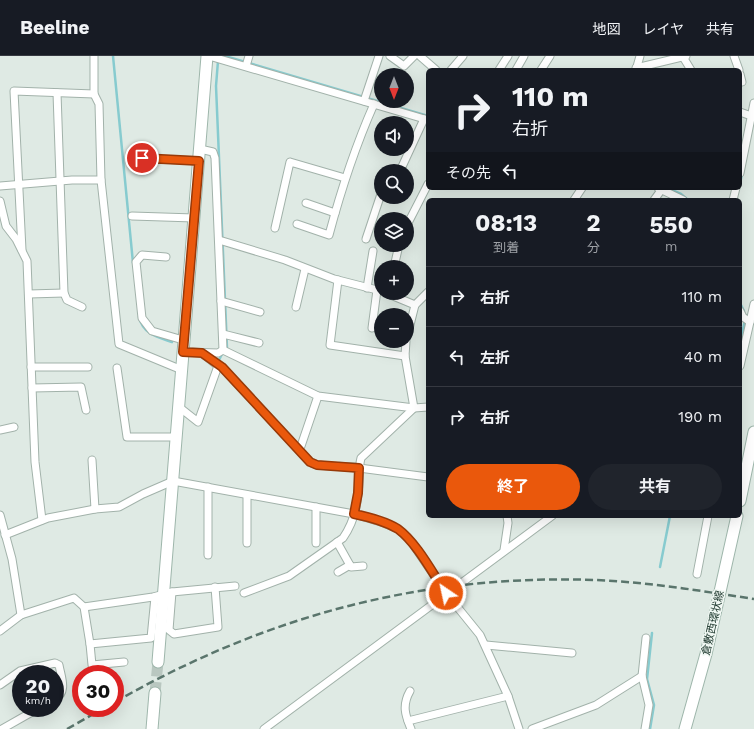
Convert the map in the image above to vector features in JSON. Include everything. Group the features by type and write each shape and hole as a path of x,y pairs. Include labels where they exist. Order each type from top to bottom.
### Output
{"street":[{"path":"94,56 94,94 99,104 101,180 118,344 182,370"},
{"path":"158,662 175,437 208,56 248,62 365,98 374,104 360,136 345,178 328,235 298,224"},
{"path":"365,98 379,56"},
{"path":"390,56 404,66 414,56"},
{"path":"420,56 434,68"},
{"path":"453,68 463,56"},
{"path":"500,68 508,56"},
{"path":"517,68 524,56"},
{"path":"542,68 550,56"},
{"path":"636,68 640,56"},
{"path":"734,56 738,68"},
{"path":"640,68 685,57 690,68"},
{"path":"22,252 20,184 14,91 94,94"},
{"path":"57,93 64,293 67,300 82,307"},
{"path":"742,164 754,103"},
{"path":"387,108 426,120 404,164"},
{"path":"742,113 752,116"},
{"path":"200,149 213,152 215,158 224,302 225,335 223,350"},
{"path":"142,158 199,161"},
{"path":"275,228 290,162 345,178"},
{"path":"0,186 61,181 101,180"},
{"path":"414,212 426,188"},
{"path":"662,190 679,198"},
{"path":"0,201 6,226 27,261 35,462 42,520"},
{"path":"306,203 335,213"},
{"path":"366,239 378,204"},
{"path":"132,216 194,218"},
{"path":"221,241 285,260 305,269 338,280 374,290"},
{"path":"367,288 373,251"},
{"path":"166,257 142,255 136,262 142,318 152,331 184,340"},
{"path":"296,307 305,269"},
{"path":"338,280 330,345 405,356"},
{"path":"28,294 64,293"},
{"path":"414,309 415,305 426,294"},
{"path":"372,328 381,300"},
{"path":"403,300 415,305"},
{"path":"224,302 260,312"},
{"path":"742,350 745,318 754,304"},
{"path":"225,335 259,343"},
{"path":"406,348 405,356 414,408"},
{"path":"183,352 218,353 223,350"},
{"path":"223,350 318,396 414,408 426,407"},
{"path":"202,353 218,366 222,367 310,462 317,465 359,466 426,478"},
{"path":"178,407 198,422 218,366"},
{"path":"31,367 88,367"},
{"path":"117,368 127,437 175,437"},
{"path":"32,388 81,387 86,410"},
{"path":"301,446 318,396"},
{"path":"244,594 289,576 337,542 346,533 354,514 358,493 359,466 361,458 414,408"},
{"path":"0,430 14,427"},
{"path":"742,492 754,432"},
{"path":"92,460 95,509"},
{"path":"5,535 48,518 95,509 119,507 172,481 354,514 374,519 398,529 410,540 446,593 480,635 486,645 508,696 519,729"},
{"path":"208,487 208,555"},
{"path":"247,495 247,543"},
{"path":"316,507 316,543"},
{"path":"0,515 12,559 21,615"},
{"path":"504,550 508,523 507,518"},
{"path":"264,729 549,518"},
{"path":"697,574 708,518"},
{"name":"倉敷西環状線","path":"685,729 706,654 737,518"},
{"path":"337,542 352,568 363,566"},
{"path":"338,572 350,565"},
{"path":"84,607 164,594 235,586"},
{"path":"164,594 169,630 174,634 218,627 215,588"},
{"path":"90,644 152,638 164,594"},
{"path":"0,631 21,615 74,598 84,607 92,665 124,662"},
{"path":"645,729 649,706 642,676 646,638"},
{"path":"486,645 572,653"},
{"path":"46,665 54,663 59,665"},
{"path":"532,729 596,705 642,676"},
{"path":"0,685 12,677"},
{"path":"410,691 405,699 405,714 411,729"},
{"path":"152,729 155,693"},
{"path":"408,721 508,696"},
{"path":"2,729 23,717"}],"waterway":[{"path":"113,56 133,263"},
{"path":"225,56 426,115"},
{"path":"218,61 216,86 227,348"},
{"path":"672,190 686,198"},
{"path":"742,307 744,311"},
{"path":"139,317 141,323 147,331 172,342"},
{"path":"742,334 745,320"},
{"path":"218,362 222,354"},
{"path":"240,382 291,437"},
{"path":"339,463 358,464"},
{"path":"660,567 670,518"},
{"path":"650,729 654,705 647,679 652,633"}],"tunnel":[{"path":"155,693 158,662"}],"railway":[{"path":"124,697 172,672 229,646 287,624 346,606 406,593 468,584 531,580 595,580 655,585 754,599"},
{"path":"67,729 88,717"}],"route":[{"path":"142,158 199,161 183,352 202,353 218,366 222,367 310,462 317,465 359,468 358,493 354,514 369,517 398,529 410,540 446,593"}]}
